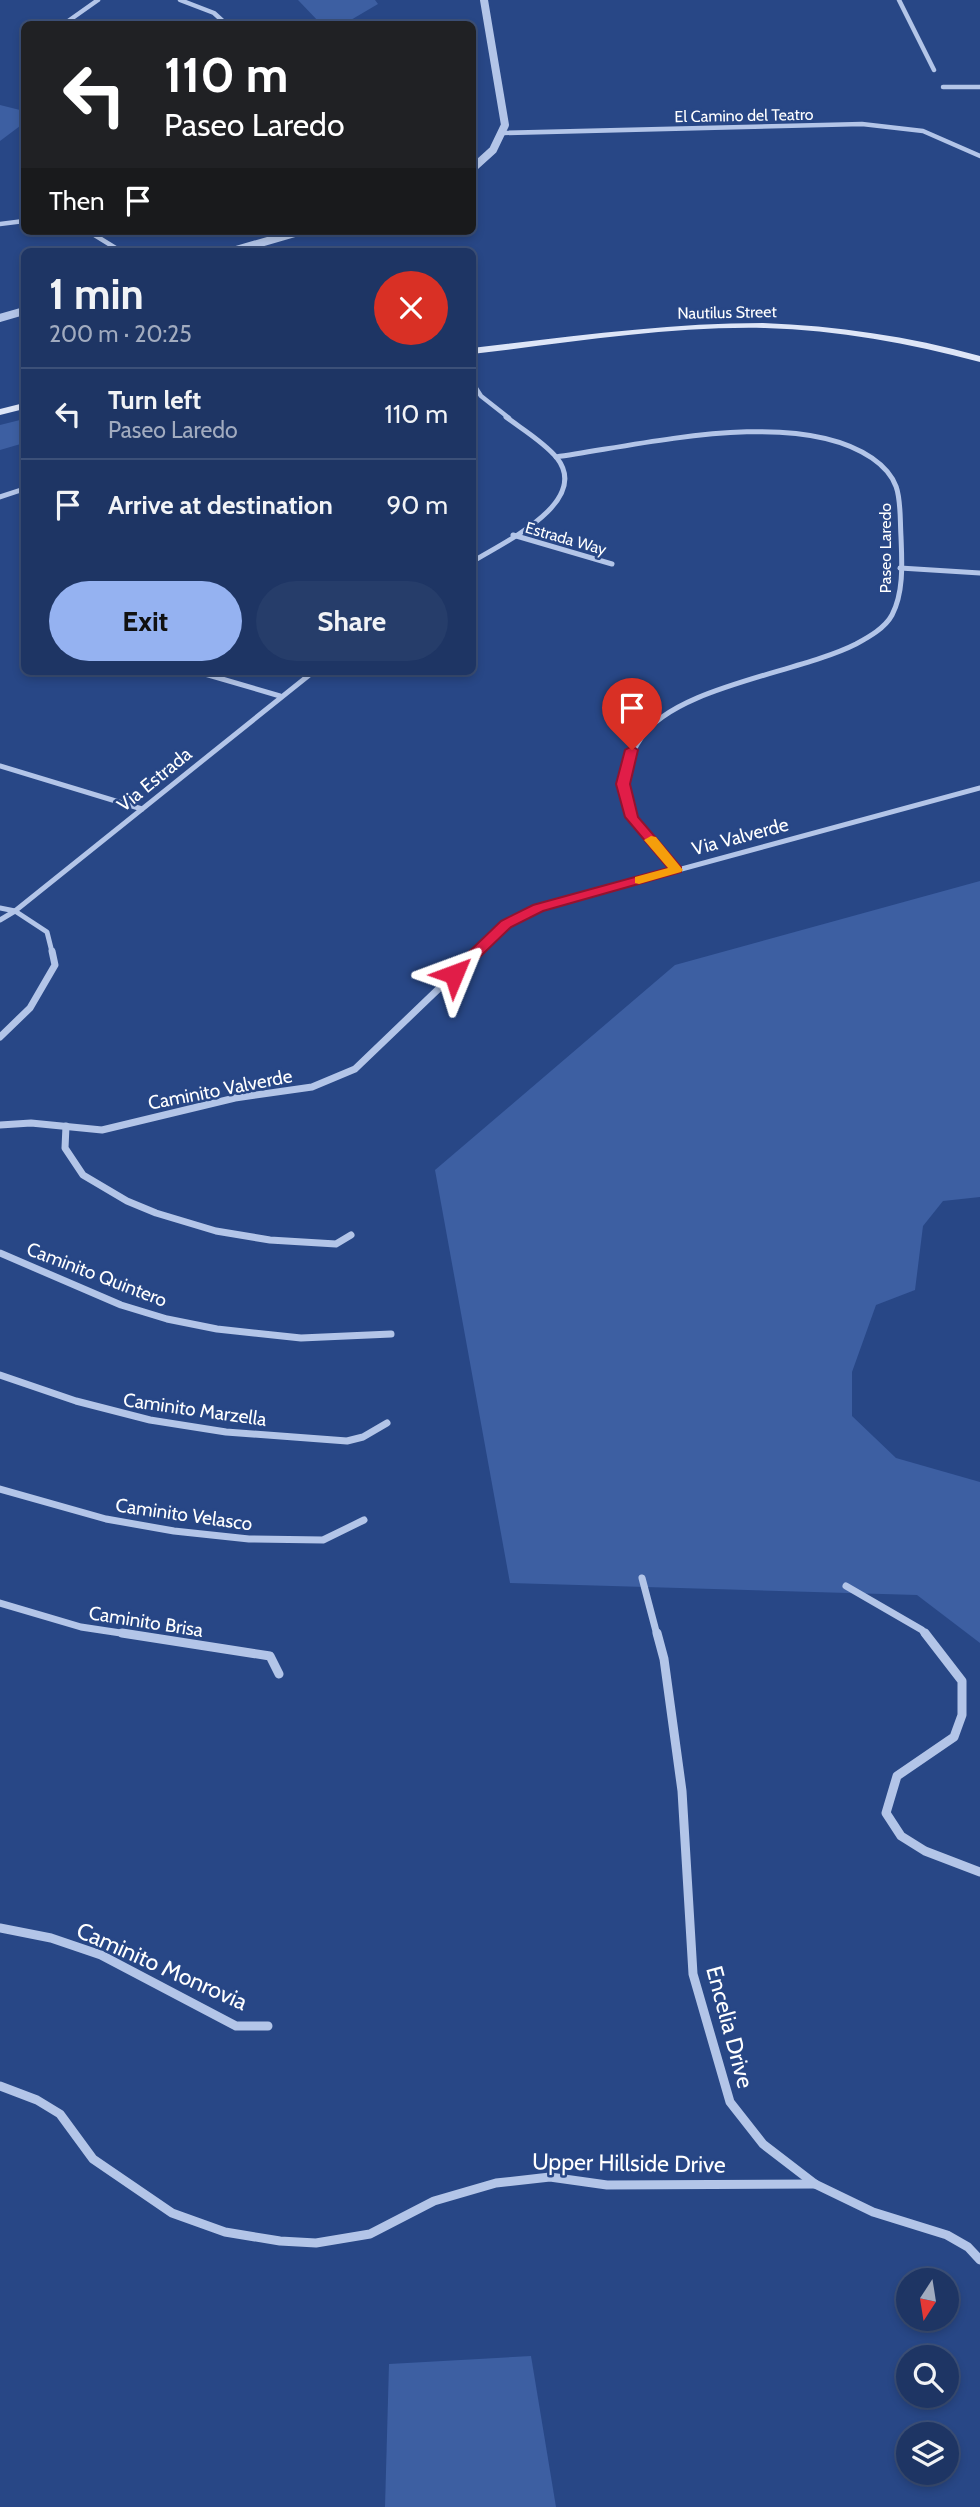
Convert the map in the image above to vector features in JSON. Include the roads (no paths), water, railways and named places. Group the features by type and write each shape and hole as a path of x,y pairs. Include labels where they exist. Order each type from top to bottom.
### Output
{"main road":[{"name":"Nautilus Street","path":"476,351 689,327 771,326 901,339 980,359"},
{"path":"0,412 21,407"}],"street":[{"path":"67,21 98,0"},
{"path":"180,0 214,13 223,21"},
{"path":"476,166 502,139 505,125 484,0"},
{"path":"899,0 934,70"},
{"path":"943,87 980,87"},
{"name":"El Camino del Teatro","path":"503,133 862,124 906,126 942,136 980,156"},
{"path":"0,224 21,221"},
{"path":"94,235 116,248"},
{"path":"243,248 288,235"},
{"path":"0,318 21,312"},
{"path":"476,388 481,396 556,457 563,467 564,487 556,504 476,559"},
{"name":"Paseo Laredo","path":"556,457 745,430 789,432 832,441 866,455 892,474 897,484 901,593 891,617 873,635 845,652 716,692 681,706 663,717 639,738 632,750 623,784 632,817 677,870"},
{"path":"0,497 21,490"},
{"name":"Estrada Way","path":"513,535 612,564"},
{"path":"900,568 980,573"},
{"path":"208,675 280,696"},
{"name":"Via Estrada","path":"0,920 15,911 309,675"},
{"path":"0,766 142,809"},
{"name":"Via Valverde","path":"420,1007 506,924 538,908 980,788"},
{"path":"0,908 15,911 47,932 55,965 30,1008 0,1037"},
{"name":"Caminito Valverde","path":"0,1125 31,1123 102,1130 235,1098 312,1087 355,1069 420,1007"},
{"path":"66,1126 65,1148 83,1175 127,1201 156,1213 216,1231 270,1240 336,1244 351,1235"},
{"name":"Caminito Quintero","path":"0,1253 121,1305 192,1324 301,1338 391,1334"},
{"name":"Caminito Marzella","path":"0,1375 57,1397 111,1413 226,1433 357,1440 387,1423"},
{"name":"Caminito Velasco","path":"0,1489 106,1519 174,1531 249,1539 323,1540 364,1520"},
{"name":"Encelia Drive","path":"642,1578 664,1659 682,1791 693,1974 730,2102 763,2144 815,2184 873,2212 947,2235 968,2247 980,2260"},
{"path":"846,1586 922,1630 962,1681 962,1715 954,1737 897,1776 886,1813 901,1836 925,1851 980,1872"},
{"name":"Caminito Brisa","path":"0,1604 81,1627 270,1656 279,1674"},
{"name":"Caminito Monrovia","path":"0,1928 51,1938 101,1955 236,2026 268,2026"},
{"name":"Upper Hillside Drive","path":"0,2086 37,2100 60,2114 79,2136 93,2159 172,2213 225,2232 280,2241 316,2243 370,2234 434,2201 496,2183 550,2176 607,2185 815,2184"}]}
